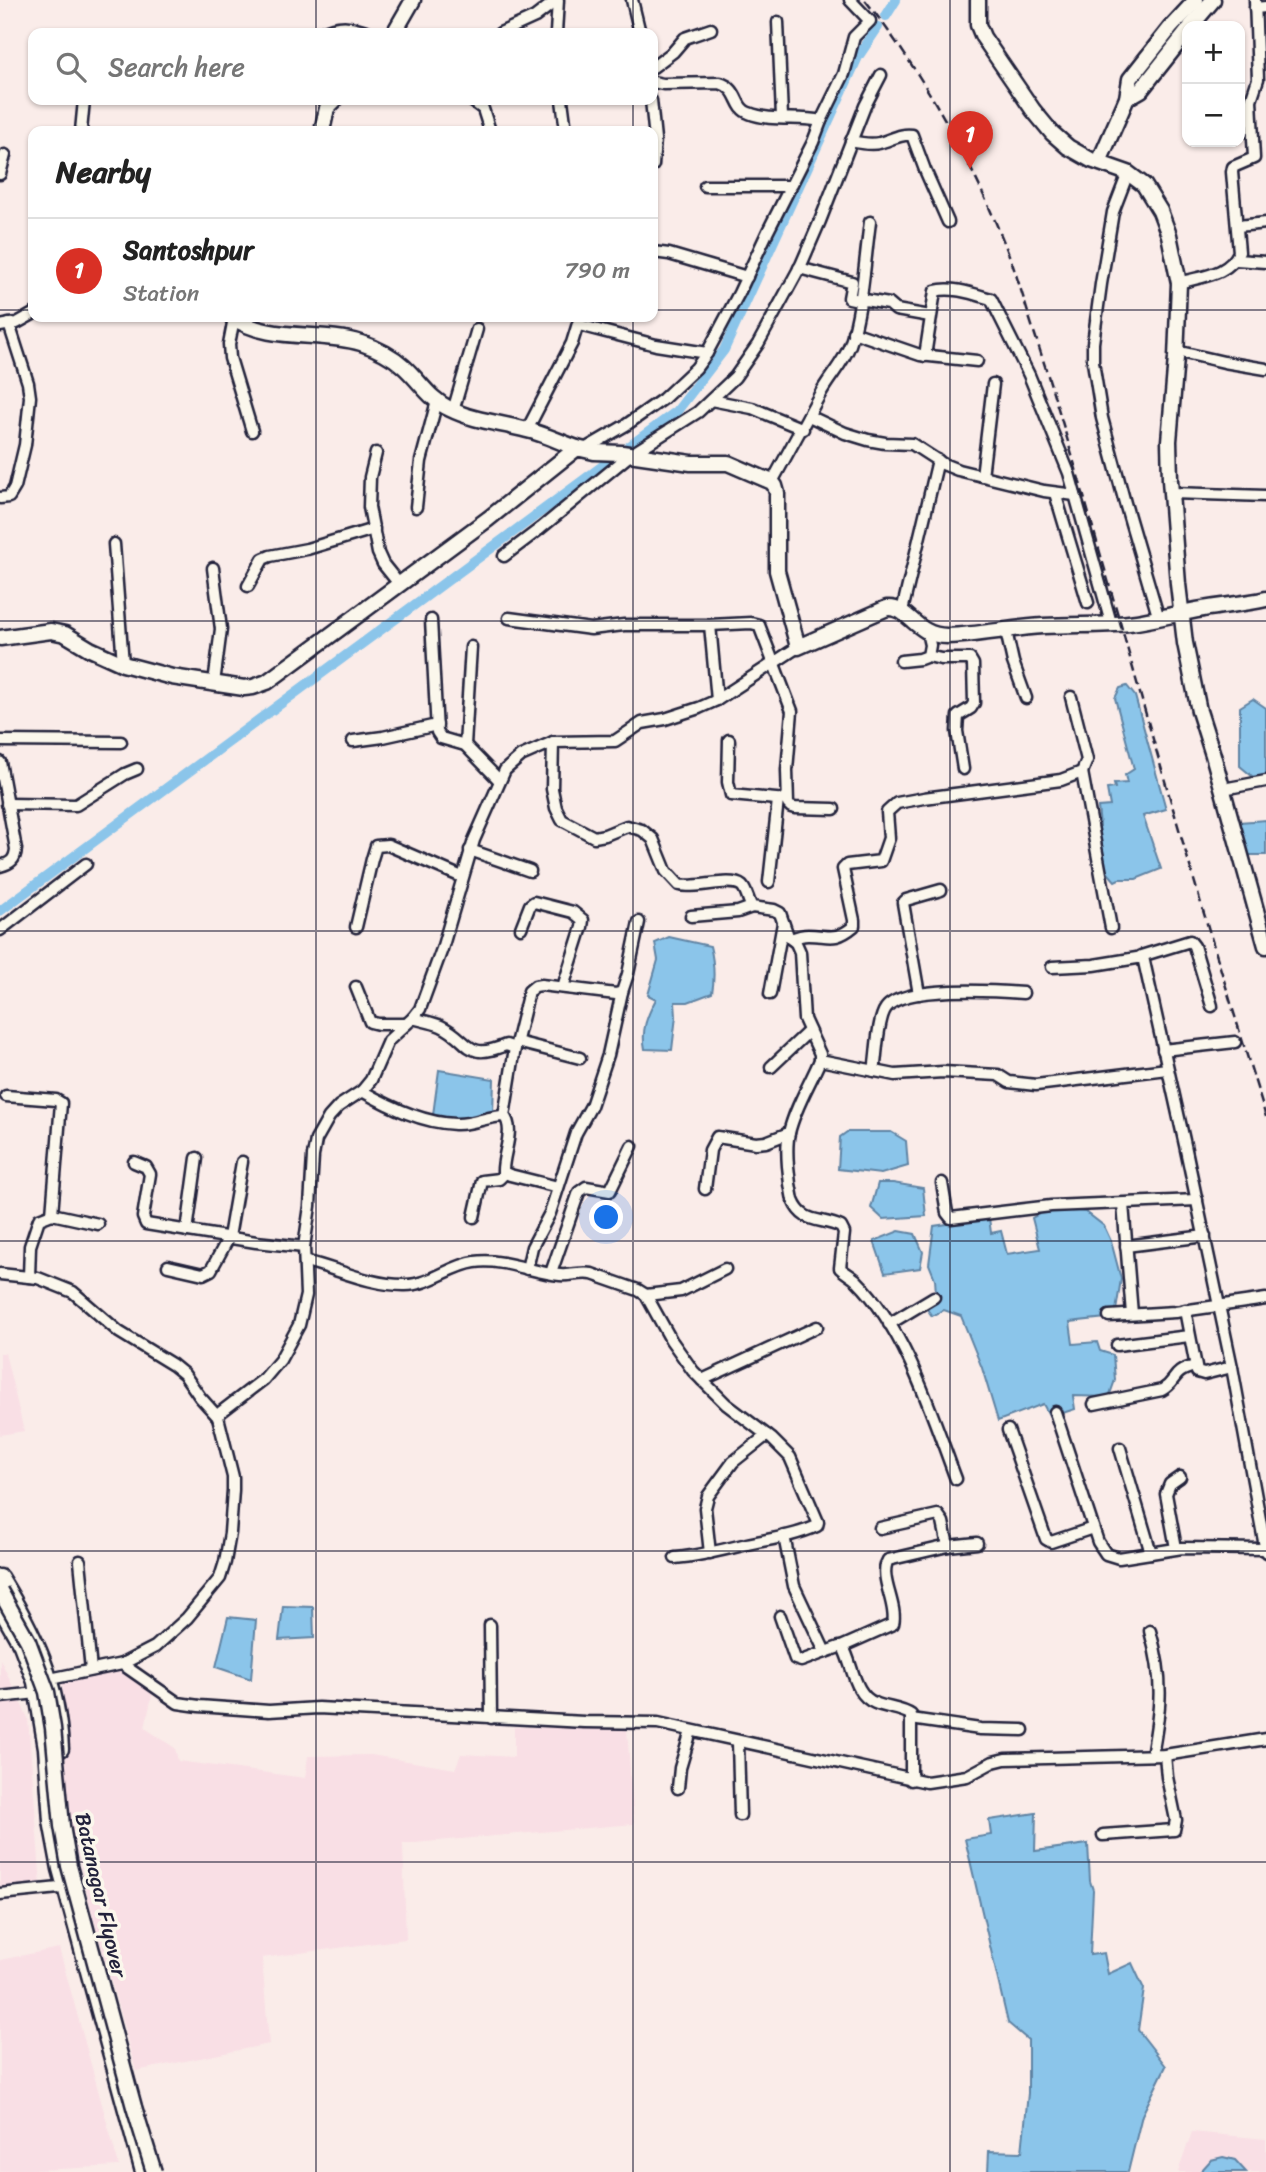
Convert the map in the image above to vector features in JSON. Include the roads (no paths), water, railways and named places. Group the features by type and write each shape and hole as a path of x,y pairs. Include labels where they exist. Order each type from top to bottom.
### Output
{"street":[{"path":"397,28 413,0"},
{"path":"632,0 639,28"},
{"path":"0,638 58,632 123,664 172,677 244,688 267,682 488,519 663,399 696,368 707,353 813,142 844,74 854,37 870,21 850,0"},
{"path":"978,0 978,25 983,37 1033,110 1068,147 1091,160 1128,173 1144,185 1160,211 1169,235 1179,283 1169,441 1178,584 1188,660 1199,711 1266,946"},
{"path":"1099,162 1126,98 1130,79 1196,0"},
{"path":"1195,21 1212,0"},
{"path":"511,28 535,17 553,2"},
{"path":"553,2 556,28"},
{"path":"1179,283 1220,272 1236,260 1240,244 1232,172 1233,167 1254,158 1251,100 1262,79 1258,5"},
{"path":"778,22 782,117"},
{"path":"333,28 356,28"},
{"path":"658,63 685,38 712,29"},
{"path":"1126,98 1141,90 1182,38"},
{"path":"504,556 541,528 626,454 698,412 735,377 758,344 799,268 864,106 881,75"},
{"path":"658,83 720,83 733,90 741,108 748,113 821,121"},
{"path":"81,126 84,105"},
{"path":"323,126 329,105"},
{"path":"478,105 483,109 488,126"},
{"path":"563,105 565,123"},
{"path":"652,105 654,126"},
{"path":"851,141 868,144 905,134 912,135 948,222"},
{"path":"0,174 5,155"},
{"path":"1128,173 1113,212 1098,308 1093,362 1105,430 1160,619"},
{"path":"705,187 791,186"},
{"path":"772,482 820,394 843,359 853,332 870,222"},
{"path":"1238,226 1266,223"},
{"path":"658,253 747,277"},
{"path":"1236,260 1266,262"},
{"path":"799,268 852,282 849,298 889,304 896,310 930,316"},
{"path":"925,356 933,294 937,290 967,292 991,299 1029,375 1069,473 1111,623"},
{"path":"0,498 9,497 15,487 30,411 28,383 5,326 28,318"},
{"path":"232,322 230,358 252,431"},
{"path":"241,322 254,329 340,338 362,343 401,364 437,401 453,411 477,419 527,429 585,450 691,463 728,463 772,482 777,493 777,571 798,647"},
{"path":"527,429 572,343 580,322"},
{"path":"583,322 656,345 707,353"},
{"path":"453,411 477,329"},
{"path":"853,332 925,356 977,361"},
{"path":"1176,351 1266,369"},
{"path":"982,476 993,384"},
{"path":"711,400 752,408 803,429"},
{"path":"416,507 421,461 437,401"},
{"path":"809,416 845,433 869,440 912,444 958,470 1055,493 1075,495"},
{"path":"376,453 369,496 378,553 399,584"},
{"path":"902,611 938,460"},
{"path":"1055,493 1088,603"},
{"path":"1172,493 1266,497"},
{"path":"248,586 263,559 374,529"},
{"path":"114,544 123,664"},
{"path":"213,568 221,629 214,683"},
{"path":"218,1417 264,1379 293,1338 305,1307 304,1247 316,1140 328,1117 339,1105 362,1091 376,1071 388,1041 410,1021 424,1001 470,850 499,780 510,763 529,751 553,742 615,741 642,723 666,719 699,708 717,700 798,647 887,608 895,607 902,611 917,627 927,632 948,636 1040,626 1160,619 1266,598"},
{"path":"509,618 591,629 624,625 759,625 793,718 769,882"},
{"path":"431,620 439,736 465,745 499,780"},
{"path":"710,625 717,700"},
{"path":"1006,631 1013,662 1026,698"},
{"path":"927,632 928,656"},
{"path":"465,745 471,646"},
{"path":"901,662 928,656 970,659 973,664 975,703 959,714 957,721 963,769"},
{"path":"1072,697 1087,760 1082,772 1111,928"},
{"path":"353,741 437,725"},
{"path":"729,740 728,782 731,794 783,800 791,807 834,809"},
{"path":"0,741 121,742"},
{"path":"553,742 552,789 562,820 594,836 627,826 642,830 653,839 666,871 679,885 697,887 736,884 745,890 752,907"},
{"path":"0,762 16,849 15,857 10,863 0,866"},
{"path":"7,804 76,805 137,769"},
{"path":"791,939 806,935 823,938 838,936 854,926 843,869 847,865 881,861 889,838 887,812 897,803 1061,780 1082,772"},
{"path":"1223,789 1266,781"},
{"path":"356,926 376,846 388,845 462,877"},
{"path":"470,850 530,870"},
{"path":"0,930 86,864"},
{"path":"919,994 903,903 941,890"},
{"path":"521,928 530,905 537,902 578,915 583,922 564,982"},
{"path":"691,916 738,912 752,907 774,910 780,913 791,939 796,943 800,952 803,1009 809,1031 819,1050 820,1060 789,1133 791,1190 797,1208 804,1216 841,1227 844,1233 840,1268 856,1279 889,1324 922,1388 956,1479"},
{"path":"770,994 783,919"},
{"path":"527,1269 532,1247 546,1223 576,1133 591,1106 608,1055 639,922"},
{"path":"1052,967 1094,965 1141,956 1190,941 1194,946 1212,1006"},
{"path":"1055,1412 1093,1528 1102,1549 1112,1557 1126,1558 1176,1548 1266,1550 1205,1236 1141,956"},
{"path":"504,1116 516,1045 529,991 537,985 564,982 616,994 622,992"},
{"path":"356,987 370,1022 378,1024 410,1021 442,1027 470,1048 486,1053 506,1045 516,1045 580,1058"},
{"path":"874,1071 880,1028 886,1008 900,998 944,991 1023,993"},
{"path":"771,1067 809,1031"},
{"path":"1163,1050 1235,1042"},
{"path":"820,1060 895,1075 943,1072 998,1075 1009,1082 1035,1085 1167,1069"},
{"path":"362,1091 388,1105 443,1122 464,1124 504,1116"},
{"path":"6,1096 56,1100 61,1103 52,1214"},
{"path":"504,1116 508,1120 503,1164 505,1173"},
{"path":"705,1189 710,1150 717,1137 756,1143 789,1133"},
{"path":"551,1273 579,1192 586,1187 610,1191 632,1146"},
{"path":"187,1231 197,1158"},
{"path":"134,1162 146,1167 150,1174 143,1222 149,1226 304,1247"},
{"path":"168,1266 207,1273 229,1237 242,1163"},
{"path":"505,1173 558,1187"},
{"path":"474,1217 482,1181 499,1179 505,1173"},
{"path":"942,1183 947,1215 951,1218 1051,1206 1197,1200"},
{"path":"1124,1204 1132,1314"},
{"path":"29,1277 30,1247 37,1222 42,1216 52,1214 98,1224"},
{"path":"1126,1245 1205,1236"},
{"path":"305,1261 359,1279 405,1286 473,1262 495,1262 562,1275 592,1274 646,1295 671,1340 693,1371 726,1404 790,1457 818,1522 814,1528 784,1536 675,1558"},
{"path":"646,1295 681,1291 725,1269"},
{"path":"0,1274 48,1280 72,1292 118,1332 184,1374 218,1417 233,1477 230,1533 225,1562 220,1578 197,1608 155,1647 122,1664 50,1679"},
{"path":"889,1324 934,1297"},
{"path":"1109,1316 1185,1310 1266,1299"},
{"path":"1185,1310 1197,1372 1201,1374 1232,1367"},
{"path":"702,1380 817,1327"},
{"path":"1118,1345 1189,1336"},
{"path":"1094,1404 1162,1390 1169,1386 1179,1371 1195,1366"},
{"path":"1008,1430 1046,1539 1051,1542 1093,1528"},
{"path":"710,1553 705,1508 708,1496 733,1462 766,1435"},
{"path":"1120,1448 1151,1553"},
{"path":"1176,1548 1166,1494 1170,1484 1180,1477"},
{"path":"880,1528 938,1515 943,1522 948,1546"},
{"path":"784,1536 794,1586 825,1652"},
{"path":"780,1616 795,1659 801,1661 841,1647 893,1625 894,1612 884,1569 887,1560 948,1546 977,1543"},
{"path":"80,1561 91,1670"},
{"path":"0,1577 28,1623 45,1660 50,1679 60,1729 73,1887 143,2172"},
{"name":"Batanagar Flyover","path":"0,1591 28,1640 43,1676 53,1728 62,1826 69,1866 154,2172"},
{"path":"0,1608 21,1645 37,1693 46,1748 51,1821 160,2172"},
{"path":"490,1625 491,1718"},
{"path":"1150,1631 1159,1661 1160,1677 1158,1720 1152,1755"},
{"path":"841,1647 845,1650 865,1698 909,1713 911,1780"},
{"path":"122,1664 178,1703 269,1711 318,1708 584,1722 641,1721 670,1725 927,1782 958,1778 1005,1759 1165,1755 1266,1739"},
{"path":"0,1697 37,1693"},
{"path":"911,1719 980,1729 1023,1730"},
{"path":"678,1788 680,1768 691,1731"},
{"path":"738,1742 740,1815"},
{"path":"1103,1835 1174,1830 1175,1820 1165,1755"},
{"path":"0,1894 73,1887"}],"water":[{"path":"1127,686 1135,696 1166,809 1143,816 1161,869 1136,879 1115,881 1093,856 1090,843 1098,840 1098,807 1110,806 1107,789 1115,788 1114,784 1127,783 1125,775 1134,769 1115,698 1120,688"},
{"path":"1253,699 1266,708 1266,778 1258,781 1240,766 1240,707"},
{"path":"1266,820 1266,855 1247,855 1239,822"},
{"path":"669,937 710,946 714,969 712,993 688,1002 675,1002 672,1050 645,1049 646,1023 656,999 648,995 658,960 655,943"},
{"path":"439,1070 494,1079 493,1114 469,1125 432,1122"},
{"path":"847,1132 891,1132 906,1141 908,1166 881,1174 838,1169 840,1137"},
{"path":"878,1183 923,1188 926,1216 883,1219 871,1208"},
{"path":"1070,1210 1086,1212 1104,1226 1111,1241 1121,1279 1115,1317 1070,1322 1073,1344 1097,1342 1100,1351 1113,1355 1115,1380 1109,1397 1073,1396 1075,1409 1050,1417 1043,1404 998,1421 982,1368 961,1316 944,1310 932,1316 924,1305 936,1294 935,1279 929,1264 934,1226 989,1218 991,1233 1001,1231 1007,1254 1040,1249 1032,1218 1041,1213"},
{"path":"899,1231 915,1234 923,1252 920,1268 885,1273 874,1241"},
{"path":"283,1606 313,1607 314,1638 279,1640"},
{"path":"228,1617 256,1620 251,1679 216,1667"},
{"path":"1036,1813 1035,1851 1088,1844 1093,1890 1090,1955 1104,1953 1108,1974 1132,1963 1144,1989 1138,2030 1166,2066 1142,2115 1128,2172 988,2172 989,2151 1022,2152 1028,2093 1028,2040 1008,2023 965,1839 991,1835 989,1820"},
{"path":"1223,2157 1235,2160 1246,2172 1200,2172 1211,2160"}],"waterway":[{"path":"886,16 896,0"},
{"path":"0,911 677,411 724,350 858,57 878,27"}],"railway":[{"path":"865,0 908,59 946,122 980,188 1013,265 1068,442 1173,808 1266,1117"}],"place":[{"name":"Santoshpur","path":"970,169"}]}
